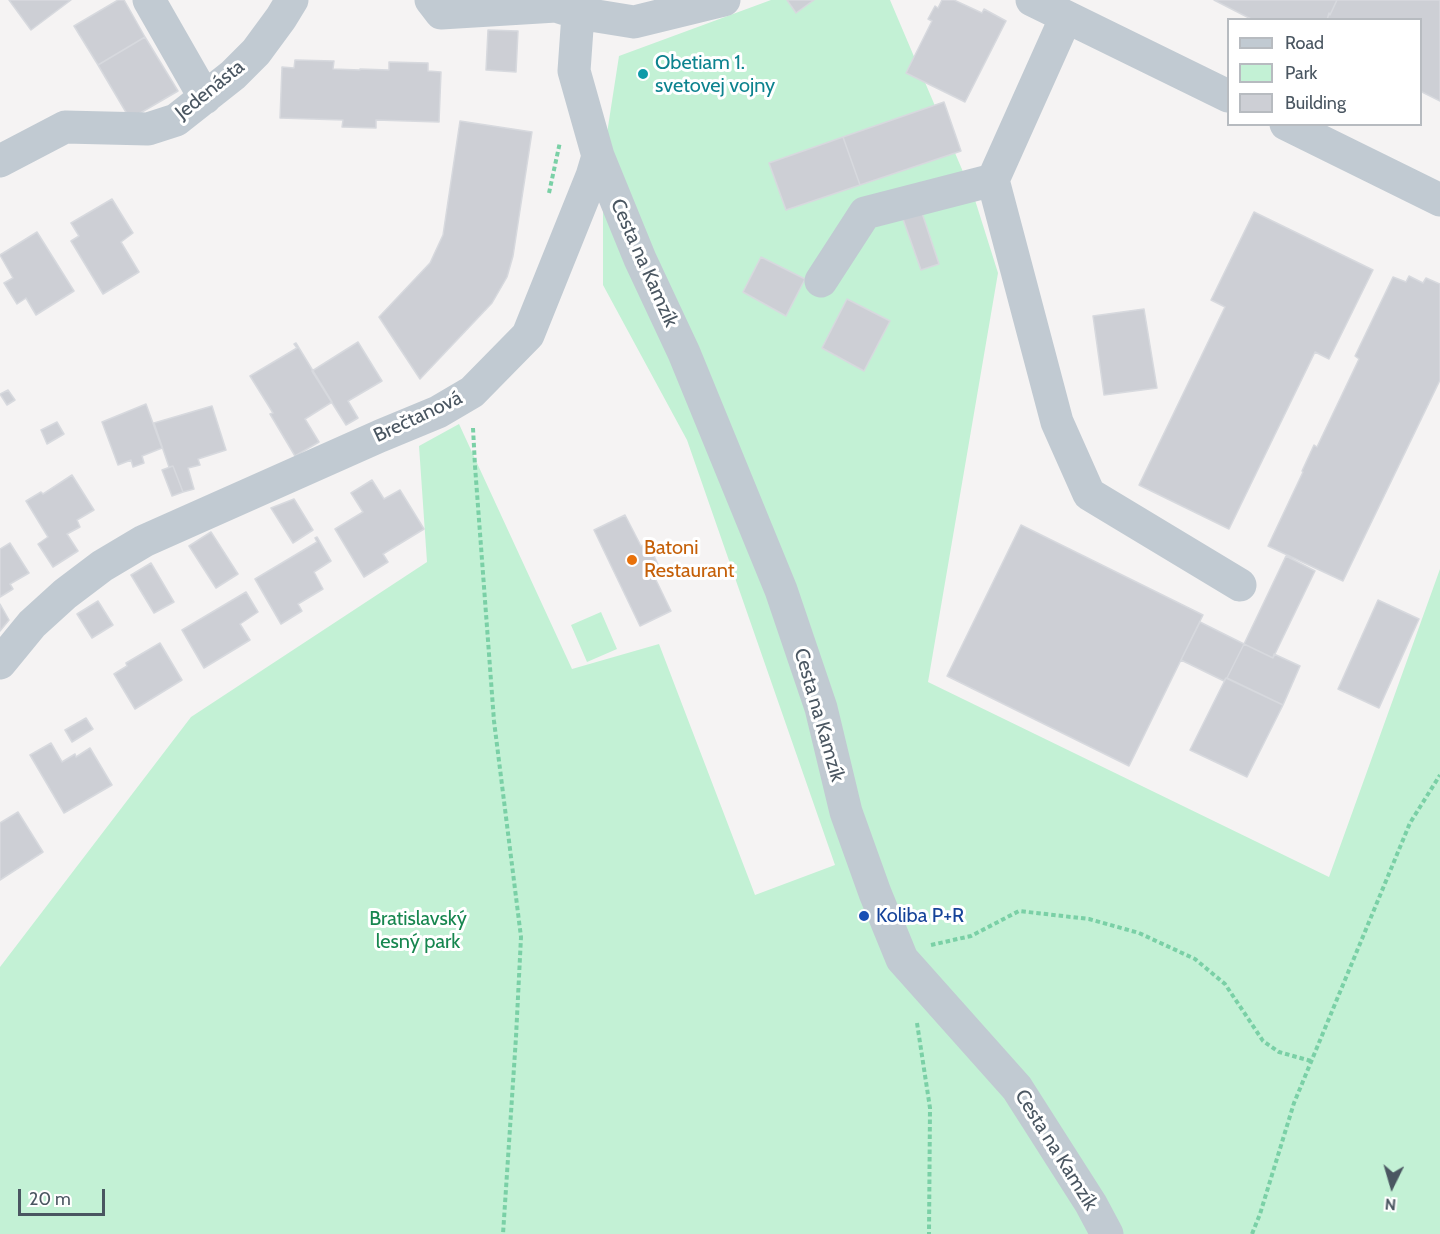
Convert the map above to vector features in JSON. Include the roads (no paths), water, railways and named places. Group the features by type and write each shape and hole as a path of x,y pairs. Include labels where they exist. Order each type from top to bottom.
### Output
{"street":[{"path":"148,0 205,98"},
{"name":"Jedenásta","path":"0,160 64,127 148,129 176,120 233,75 256,52 292,0"},
{"path":"431,0 441,13 578,6 634,22 724,0"},
{"path":"1032,0 1227,96"},
{"path":"578,6 574,71 598,156"},
{"path":"1066,17 993,180 1057,422 1089,494 1240,585"},
{"path":"1290,126 1440,200"},
{"name":"Brečtanová","path":"0,663 32,624 64,594 102,566 144,541 438,412 472,392 528,335 598,156"},
{"name":"Cesta na Kamzík","path":"598,156 640,259 684,353 781,590 821,708 846,812 902,959 1017,1088 1091,1204 1107,1234"},
{"path":"821,281 865,213 993,180"}],"place":[{"name":"Obetiam 1. svetovej vojny","path":"643,74"},
{"name":"Batoni Restaurant","path":"632,560"},
{"name":"Koliba P+R","path":"864,916"}],"park label":[{"name":"Bratislavský lesný park","path":"418,930"}]}
